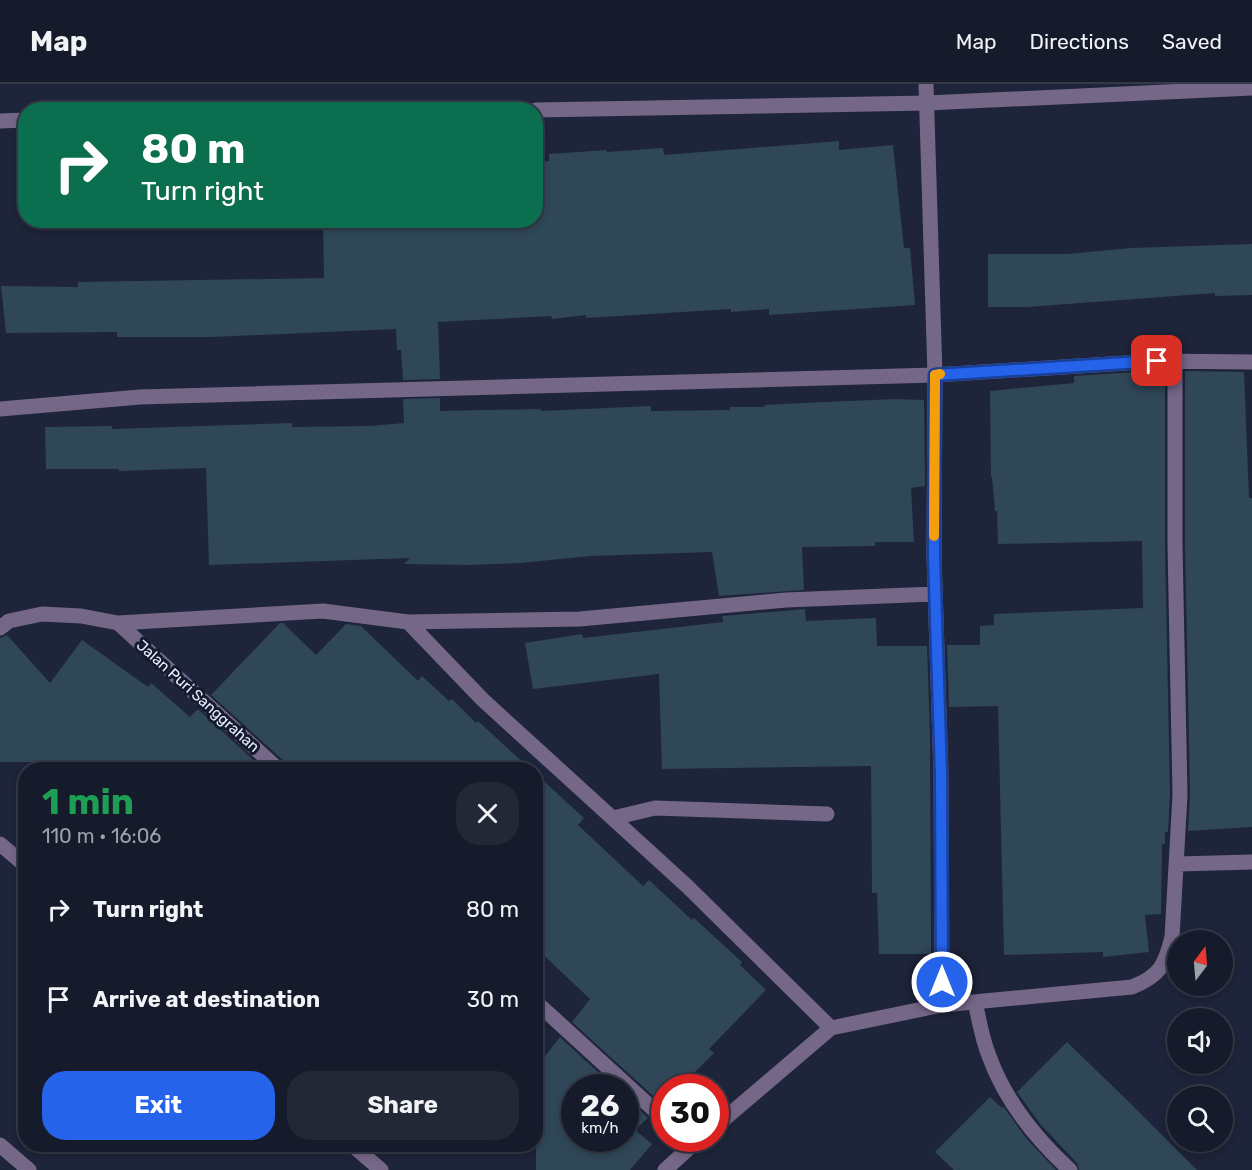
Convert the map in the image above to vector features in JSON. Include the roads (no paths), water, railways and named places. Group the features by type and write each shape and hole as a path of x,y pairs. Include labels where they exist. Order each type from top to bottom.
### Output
{"street":[{"path":"926,84 935,375 934,594 941,774 942,1005"},
{"path":"543,110 927,103 1252,88"},
{"path":"0,121 18,120"},
{"path":"729,1115 831,1028 942,1005 1132,987 1147,981 1158,972 1166,960 1172,937 1179,795 1175,361"},
{"path":"0,409 152,397 935,375 1175,361 1252,362"},
{"path":"0,628 9,621 42,614 81,616 117,623 323,612 408,622 580,619 786,600 934,594"},
{"path":"408,622 483,700 688,887 831,1028"},
{"name":"Jalan Puri Sanggrahan","path":"117,623 270,762"},
{"path":"612,818 655,808 827,814"},
{"path":"0,844 18,859"},
{"path":"1177,864 1252,862"},
{"path":"975,1002 988,1055 1009,1099 1031,1129 1070,1170"},
{"path":"543,1008 651,1107"},
{"path":"0,1145 29,1170"},
{"path":"360,1152 381,1170"},
{"path":"665,1170 682,1152"}]}
